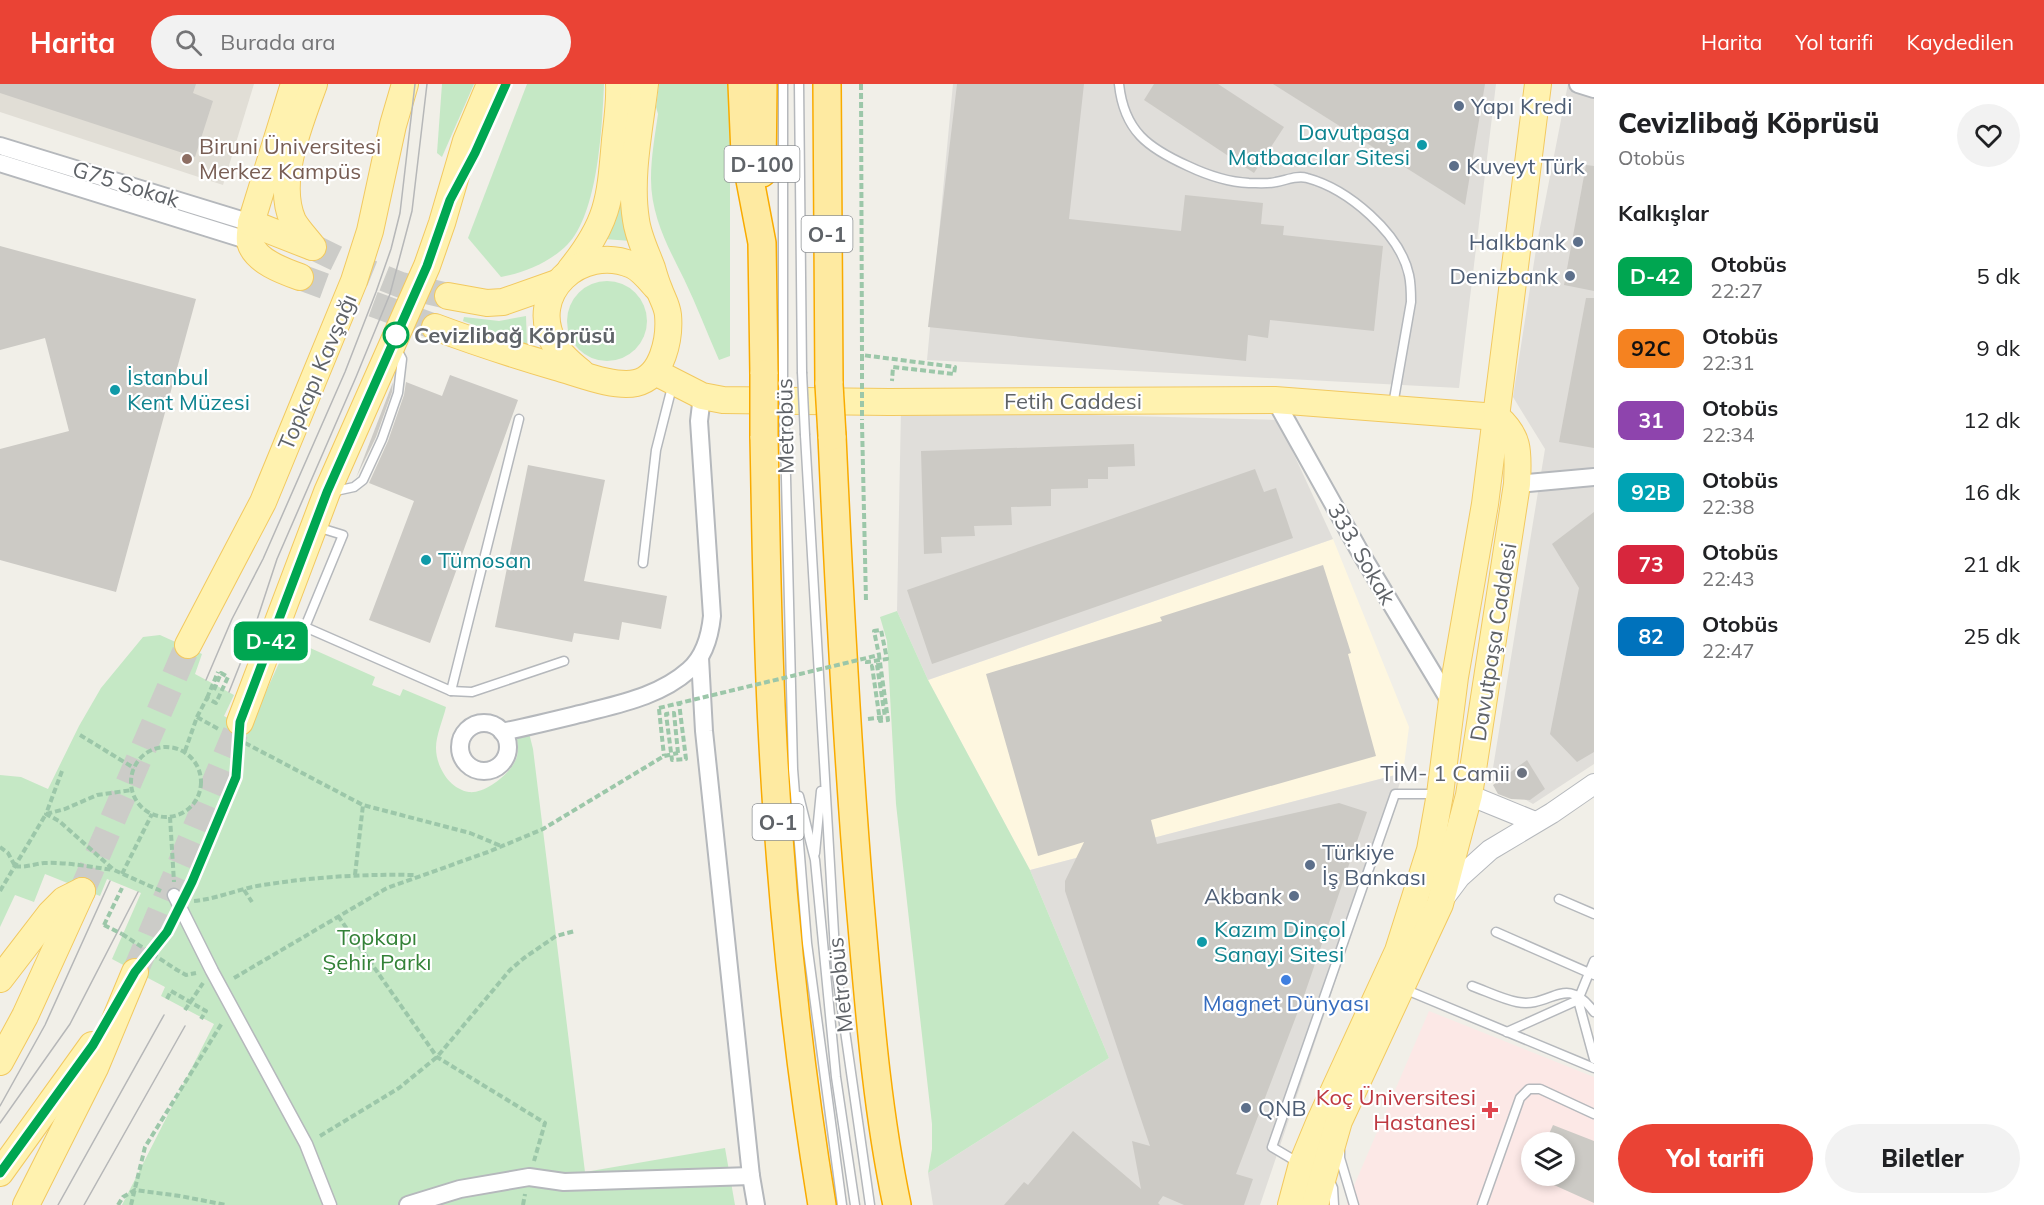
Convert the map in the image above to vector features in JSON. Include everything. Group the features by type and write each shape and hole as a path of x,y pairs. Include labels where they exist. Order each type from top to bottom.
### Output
{"highway":[{"path":"742,84 745,154 762,243"},
{"name":"D-100","path":"762,243 763,84"},
{"name":"O-1","path":"827,84 829,384 847,722 870,1024 882,1128 897,1205"},
{"name":"O-1","path":"762,243 773,376 775,436 772,727 783,889 802,1067 822,1205"}],"main road":[{"path":"294,84 251,232 255,250 264,259 281,271 300,277"},
{"path":"251,232 313,248 294,222 285,186 298,130 314,84"},
{"name":"Topkapı Kavşağı","path":"188,645 262,502 354,281 370,231 393,124 405,84"},
{"path":"236,732 327,492 427,266 450,200 466,141 490,84"},
{"path":"450,200 475,153 506,84"},
{"path":"587,376 562,356 550,335 547,316 549,297 561,279 589,247 602,222 610,196 620,84"},
{"path":"435,327 510,354 619,383 636,384 646,379 664,377 668,314 640,237 634,204 645,84"},
{"name":"Davutpaşa Caddesi","path":"1315,1205 1313,1166 1348,1059 1398,951 1430,850 1453,706 1455,677 1485,504 1538,84"},
{"path":"448,296 488,303 503,302 561,279 584,263 597,260 615,261 634,266 658,289"},
{"name":"Fetih Caddesi","path":"664,377 702,396 723,400 889,402 1275,400 1497,417"},
{"name":"Davutpaşa Caddesi","path":"1290,1205 1339,1121 1440,904 1469,795 1517,484 1518,460 1515,438 1509,428 1497,417"},
{"path":"1469,795 1464,786 1462,773 1464,735 1476,670 1481,616 1478,595 1472,579"},
{"path":"0,979 50,914 64,900 82,891 30,1006 0,1062"},
{"path":"0,1173 93,1045 135,972 90,1079 26,1205"}],"street":[{"path":"1578,84 1594,89"},
{"name":"G75 Sokak","path":"0,146 251,232"},
{"name":"G75 Sokak","path":"0,163 251,232"},
{"path":"502,732 626,702 652,693 690,669 699,658 709,639 712,616 699,421 702,396"},
{"name":"333. Sokak","path":"1275,400 1360,552 1453,706"},
{"path":"1517,484 1594,477"},
{"path":"699,658 704,730 751,1176 756,1205"},
{"path":"1440,904 1460,877 1490,850 1552,813 1594,784"},
{"path":"1469,795 1535,822"},
{"path":"174,895 220,986 306,1144 330,1205"},
{"path":"408,1205 460,1190 529,1177 564,1182 751,1176"}],"lane":[{"name":"Metrobüs","path":"773,376 783,84"},
{"name":"Metrobüs","path":"799,84 802,372 823,764 836,968 870,1205"},
{"path":"1119,84 1127,115 1134,128 1144,140 1169,158 1210,176 1246,183 1276,182 1305,177 1343,194 1377,222 1399,249 1409,273 1411,288 1411,302 1393,409"},
{"path":"643,563 664,377"},
{"path":"451,691 519,419"},
{"name":"Metrobüs","path":"775,436 793,769 807,943 842,1205"},
{"path":"314,526 343,535 305,627 451,691 472,692 564,661"},
{"name":"Metrobüs","path":"815,860 823,764"},
{"name":"Metrobüs","path":"793,769 815,860 836,1077 855,1205"},
{"path":"1334,1205 1333,1188 1313,1166 1272,1147 1395,794 1440,794"},
{"path":"1559,899 1594,914"},
{"path":"1496,932 1592,974"},
{"path":"1508,1032 1579,998 1592,974 1594,961"},
{"path":"1472,986 1517,1002 1534,1002 1562,993 1574,993 1594,1012"},
{"path":"1401,987 1594,1068"},
{"path":"1579,998 1594,1059"},
{"path":"1482,1205 1520,1098 1529,1089 1540,1089 1594,1114"},
{"path":"1339,1121 1340,1158 1354,1205"}],"path":[{"path":"861,84 862,420 866,605"},
{"path":"862,355 955,367 954,374 893,367 889,402"},
{"path":"867,662 887,659 882,630 874,631 879,655 888,720 880,721 872,666 876,665 885,717"},
{"path":"867,651 869,684"},
{"path":"664,756 659,708 879,655"},
{"path":"184,752 218,672"},
{"path":"207,698 216,703 228,677 221,673 214,690"},
{"path":"220,986 387,888 502,847 543,829 664,756 678,753 674,714 666,714 672,760 686,759 679,703"},
{"path":"871,707 872,718"},
{"path":"197,717 236,732 363,805 470,833 502,847"},
{"path":"80,735 134,768"},
{"path":"165,747 184,752 193,758 202,778 197,800 181,814 170,817 152,814 136,800 132,790 131,779 134,768 139,759 156,748 165,747"},
{"path":"0,891 46,814 62,771"},
{"path":"46,814 65,809 97,795 132,790"},
{"path":"355,875 363,805"},
{"path":"46,814 59,820 114,870 192,901 330,876 419,875"},
{"path":"122,874 152,814"},
{"path":"170,817 174,895"},
{"path":"0,847 8,853 15,866"},
{"path":"15,866 58,863 114,870"},
{"path":"122,888 104,926 122,934 186,975 212,970"},
{"path":"244,890 252,902"},
{"path":"338,916 436,1057 545,1123 529,1177"},
{"path":"306,1144 399,1088 436,1057 510,970 556,936 575,931"},
{"path":"185,1010 212,970"},
{"path":"167,999 171,991 206,1011 201,1019"},
{"path":"131,1205 145,1147 232,1007"},
{"path":"118,1205 123,1197 135,1190 226,1205"}],"shaded area":[{"name":"Biruni Üniversitesi Merkez Kampüs","path":"0,84 254,84 223,185 0,112"},
{"path":"953,84 1496,84 1459,388 927,360"},
{"path":"1568,84 1594,84 1594,764 1533,804 1491,780 1545,449 1513,397 1537,243"},
{"path":"901,410 1278,420 1333,539 928,680 897,611"},
{"path":"1333,539 1409,727 1403,773 1030,870 928,680"},
{"path":"1403,773 1361,906 1260,1205 933,1205 928,1173 1109,1058 1030,870"},
{"name":"Koç Üniversitesi Hastanesi","path":"1429,1011 1594,1077 1594,1205 1347,1205"}],"green space":[{"path":"442,84 474,84 442,157 437,153"},
{"path":"527,84 604,84 600,146 586,213 567,245 553,257 536,266 501,277 468,238"},
{"path":"627,84 637,84 631,241 604,239"},
{"path":"659,84 730,84 730,356 719,360 667,243 654,206 651,171"},
{"path":"607,281 622,284 635,293 644,306 647,321 644,336 635,349 622,358 607,361 592,358 579,349 570,336 567,321 570,306 579,293 592,284"},
{"path":"526,316 527,344 463,321 464,317 499,321"},
{"path":"897,611 928,680 1030,870 1109,1058 928,1173 932,1149 932,1124 896,804 887,641 880,617"},
{"name":"Topkapı Şehir Parkı","path":"160,635 202,654 195,674 234,695 224,716 249,729 290,639 375,677 372,685 400,696 403,689 446,707 436,743 438,762 450,782 469,792 482,790 497,782 513,765 517,757 517,737 529,733 533,749 585,1172 725,1148 735,1205 122,1205 214,1024 161,996 165,987 112,959 141,893 107,879 100,896 45,874 34,902 15,895 0,927 0,775 21,777 48,789 79,726 101,688 143,637"}],"building":[{"path":"0,84 196,84 193,93 213,101 195,157 0,93"},
{"path":"957,84 1084,84 1069,219 1181,231 1185,195 1263,203 1261,224 1284,226 1283,235 1383,246 1374,331 1270,320 1268,338 1248,335 1246,361 928,327"},
{"path":"1154,84 1218,84 1284,127 1254,173 1144,100"},
{"name":"Davutpaşa Matbaacılar Sitesi","path":"1273,84 1485,84 1465,205"},
{"path":"1586,165 1594,166 1594,291 1564,285"},
{"name":"İstanbul Kent Müzesi","path":"0,246 196,299 116,592 0,560 0,449 69,431 45,338 0,350"},
{"path":"1586,298 1594,298 1594,448 1559,442"},
{"path":"450,375 518,400 430,643 369,620 414,501 369,483 388,441 404,395 406,382 442,396"},
{"path":"393,382 392,392 376,437 356,478"},
{"path":"1134,444 1135,466 1108,467 1108,479 1088,479 1088,488 1051,489 1051,506 1011,507 1012,525 974,526 975,536 941,537 942,553 924,554 921,451"},
{"path":"528,465 605,480 584,581 667,596 661,629 622,622 619,640 574,633 572,642 495,627"},
{"path":"1255,469 1264,492 1276,488 1293,538 932,664 907,590"},
{"path":"1594,512 1594,752 1577,762 1550,734 1579,588 1552,544"},
{"path":"1323,565 1351,653 1348,654 1376,756 1151,820 1157,844 1339,803 1367,812 1305,993 1236,1174 1253,1179 1244,1205 1184,1205 1163,1196 1158,1203 1160,1205 1004,1205 1024,1182 1028,1185 1073,1131 1141,1189 1132,1141 1150,1146 1065,891 1065,881 1084,842 1038,856 986,674 1162,621 1160,617"},
{"name":"TİM- 1 Camii","path":"1527,760 1545,789 1530,800 1511,799 1498,794 1493,785"},
{"path":"1553,1125 1571,1132 1550,1132"},
{"path":"1575,1134 1594,1141 1594,1203 1556,1186 1575,1186"}],"tunnel":[{"path":"313,247 401,285 448,296"},
{"path":"300,277 435,327"},
{"path":"82,891 188,645"},
{"path":"135,972 240,722"}],"tram line":[{"path":"206,680 232,619 263,559 345,372 376,292 391,249 400,213 415,84"},
{"path":"229,692 254,629 277,559 390,294 412,211 427,84"},
{"path":"0,1106 45,1025 110,881"},
{"path":"0,1123 70,1024 138,892"},
{"path":"58,1205 164,1015"},
{"path":"84,1205 185,1026"}],"bus line":[{"name":"D-42","path":"0,1173 93,1045 135,972 167,932 192,882 236,777 240,722 327,492 427,266 450,200 475,153 506,84"}],"place":[{"name":"Yapı Kredi","path":"1459,106"},
{"name":"Davutpaşa Matbaacılar Sitesi","path":"1422,145"},
{"name":"Biruni Üniversitesi Merkez Kampüs","path":"187,159"},
{"name":"Kuveyt Türk","path":"1454,166"},
{"name":"Halkbank","path":"1578,242"},
{"name":"Denizbank","path":"1570,276"},
{"name":"Cevizlibağ Köprüsü","path":"396,335"},
{"name":"İstanbul Kent Müzesi","path":"115,390"},
{"name":"Tümosan","path":"426,560"},
{"name":"TİM- 1 Camii","path":"1522,773"},
{"name":"Türkiye İş Bankası","path":"1310,865"},
{"name":"Akbank","path":"1294,896"},
{"name":"Kazım Dinçol Sanayi Sitesi","path":"1202,942"},
{"name":"Magnet Dünyası","path":"1286,980"},
{"name":"QNB","path":"1246,1108"},
{"name":"Koç Üniversitesi Hastanesi","path":"1490,1110"}]}
